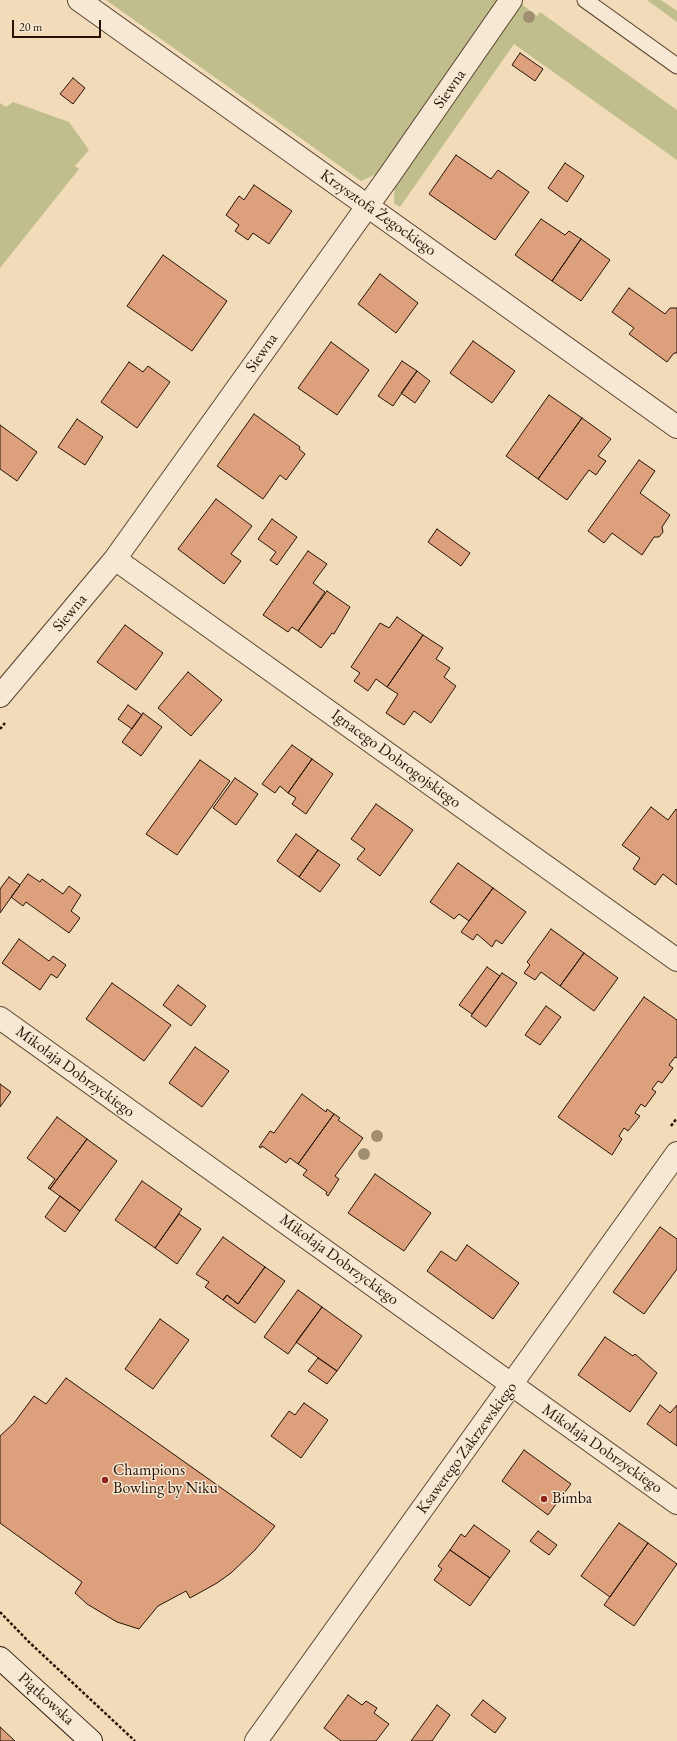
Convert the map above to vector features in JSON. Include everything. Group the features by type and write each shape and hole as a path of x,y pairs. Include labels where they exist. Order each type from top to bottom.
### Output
{"street":[{"name":"Krzysztofa Żegockiego","path":"79,0 677,427"},
{"name":"Siewna","path":"0,696 115,559 511,0"},
{"name":"Ignacego Dobrogojskiego","path":"115,559 677,960"},
{"name":"Mikołaja Dobrzyckiego","path":"0,1018 677,1503"},
{"name":"Ksawerego Zakrzewskiego","path":"256,1741 677,1153"},
{"name":"Piątkowska","path":"0,1658 91,1741"}],"lane":[{"path":"585,0 677,66"}],"path":[{"path":"0,1612 29,1642 135,1741"}],"shaded area":[{"path":"106,0 501,0 383,171 361,181"},
{"path":"647,0 661,0 677,11 677,22"},
{"path":"520,3 537,16 540,12 677,110 677,160 514,44 400,207 394,203 395,180"},
{"path":"13,102 69,122 89,150 75,166 79,169 0,268 0,103 6,107"}],"building":[{"path":"520,53 543,69 535,81 512,65"},
{"path":"73,78 85,88 73,104 60,94"},
{"path":"456,155 491,179 498,170 529,192 495,240 429,194"},
{"path":"565,163 584,176 567,202 548,188"},
{"path":"254,185 292,211 269,244 253,233 248,240 235,231 239,225 226,215 239,196 244,200"},
{"path":"541,219 565,235 569,231 581,239 552,281 515,255"},
{"path":"581,239 610,260 581,301 552,281"},
{"path":"163,255 227,301 192,351 127,306"},
{"path":"380,274 418,303 396,333 358,304"},
{"path":"629,288 665,314 670,308 677,308 677,353 674,353 667,362 629,334 634,328 612,312"},
{"path":"473,341 515,371 492,403 450,373"},
{"path":"331,342 369,370 337,415 298,388"},
{"path":"402,361 417,371 393,406 378,396"},
{"path":"129,362 143,372 148,366 170,382 137,428 101,402"},
{"path":"417,371 430,381 415,403 401,393"},
{"path":"549,395 582,418 538,479 506,456"},
{"path":"254,414 300,447 299,449 305,454 286,480 280,475 263,499 217,466"},
{"path":"582,418 611,439 598,456 606,461 596,475 589,470 567,500 538,479"},
{"path":"77,419 103,437 85,465 58,447"},
{"path":"0,425 37,452 17,481 0,469"},
{"path":"639,460 655,471 640,493 670,515 662,527 663,532 659,537 654,537 642,555 612,533 604,543 588,531"},
{"path":"216,499 252,526 231,554 241,561 224,584 178,549"},
{"path":"272,519 297,537 277,565 270,560 276,552 258,539"},
{"path":"437,529 470,553 461,566 428,542"},
{"path":"308,551 327,564 313,583 325,592 298,631 292,627 288,632 263,615"},
{"path":"327,591 350,607 334,634 332,633 321,648 298,631"},
{"path":"397,617 423,635 387,687 376,679 368,691 354,681 360,673 351,667 380,623 389,628"},
{"path":"125,625 163,653 136,690 97,662"},
{"path":"423,635 443,648 436,659 450,668 444,677 456,686 431,723 414,711 404,725 386,713 398,694 387,687"},
{"path":"188,672 222,700 191,736 158,708"},
{"path":"128,705 142,715 132,729 118,719"},
{"path":"143,713 162,727 141,756 122,742"},
{"path":"292,745 312,759 288,793 280,786 275,793 262,784"},
{"path":"312,759 333,774 306,814 292,804 296,798 288,793"},
{"path":"200,760 230,781 177,855 146,834"},
{"path":"235,778 258,794 236,825 213,808"},
{"path":"376,804 413,830 380,876 357,859 365,849 351,839"},
{"path":"651,807 668,820 676,809 677,810 677,885 663,874 655,885 633,869 640,858 622,845"},
{"path":"296,834 318,850 299,877 277,861"},
{"path":"318,850 340,865 320,892 299,877"},
{"path":"458,863 493,888 469,921 459,914 454,919 430,902"},
{"path":"28,874 40,882 42,879 63,894 69,886 81,895 71,911 80,918 69,933 26,902 23,906 11,897"},
{"path":"9,877 20,885 0,913 0,889"},
{"path":"493,888 526,912 502,944 496,940 492,947 477,934 473,940 461,932"},
{"path":"551,929 584,953 560,986 541,972 535,980 524,973 530,965 527,962"},
{"path":"19,939 49,961 53,956 66,965 57,978 51,974 40,990 2,963"},
{"path":"584,953 618,978 594,1011 560,986"},
{"path":"487,967 500,976 472,1014 459,1005"},
{"path":"502,973 517,983 486,1027 471,1016"},
{"path":"112,983 171,1025 144,1061 86,1019"},
{"path":"178,985 206,1006 191,1026 163,1005"},
{"path":"644,997 677,1020 677,1058 675,1057 669,1065 673,1068 662,1083 658,1081 652,1089 656,1092 645,1107 641,1104 635,1113 640,1116 628,1131 624,1128 619,1136 622,1139 612,1155 558,1117"},
{"path":"546,1006 561,1017 540,1045 525,1035"},
{"path":"195,1047 229,1071 202,1107 169,1083"},
{"path":"0,1084 11,1092 0,1107"},
{"path":"302,1094 326,1112 327,1109 334,1114 298,1164 290,1158 286,1163 262,1146 261,1148 259,1147 270,1131 274,1133"},
{"path":"334,1114 340,1118 338,1120 363,1138 335,1176 339,1179 328,1196 326,1194 327,1192 303,1175 307,1170 298,1164"},
{"path":"57,1117 87,1139 50,1189 48,1188 55,1179 27,1158"},
{"path":"87,1139 117,1161 80,1211 50,1189"},
{"path":"375,1174 431,1213 404,1251 348,1213"},
{"path":"142,1181 182,1209 155,1248 115,1220"},
{"path":"60,1196 80,1211 65,1232 45,1217"},
{"path":"179,1214 201,1229 177,1264 155,1248"},
{"path":"660,1227 677,1239 677,1269 644,1314 613,1292"},
{"path":"223,1237 265,1267 238,1304 227,1295 223,1300 205,1287 209,1282 196,1274"},
{"path":"467,1245 519,1283 493,1319 427,1271 441,1251 456,1261"},
{"path":"265,1267 285,1281 255,1323 223,1300 227,1295 238,1304"},
{"path":"298,1290 322,1307 288,1354 264,1337"},
{"path":"322,1307 362,1336 337,1371 296,1342"},
{"path":"160,1319 189,1340 153,1389 125,1369"},
{"path":"605,1337 633,1356 635,1354 657,1373 630,1412 578,1375"},
{"path":"318,1358 337,1371 327,1384 308,1371"},
{"name":"Champions Bowling by Niku","path":"66,1378 275,1526 255,1550 231,1573 217,1583 190,1598 186,1591 158,1606 139,1629 117,1622 87,1604 75,1593 82,1582 0,1523 0,1436 14,1423 34,1396 46,1404"},
{"path":"304,1403 328,1420 301,1458 271,1436 289,1411 295,1415"},
{"path":"660,1405 670,1413 677,1405 677,1446 647,1424"},
{"path":"524,1450 571,1484 548,1515 502,1481"},
{"path":"619,1523 648,1543 610,1597 581,1576"},
{"path":"474,1525 510,1551 490,1578 450,1550 461,1534 465,1537"},
{"path":"538,1531 557,1545 549,1555 530,1541"},
{"path":"648,1543 677,1564 634,1626 604,1605"},
{"path":"450,1550 490,1578 470,1606 434,1580 442,1569 438,1566"},
{"path":"348,1695 362,1705 366,1701 377,1708 374,1713 389,1724 376,1741 341,1741 324,1728"},
{"path":"483,1700 506,1718 495,1733 471,1715"},
{"path":"437,1705 450,1715 432,1741 411,1741"},
{"path":"0,1727 15,1741 0,1741"}],"place":[{"name":"Champions Bowling by Niku","path":"105,1480"},
{"name":"Bimba","path":"544,1499"}]}
